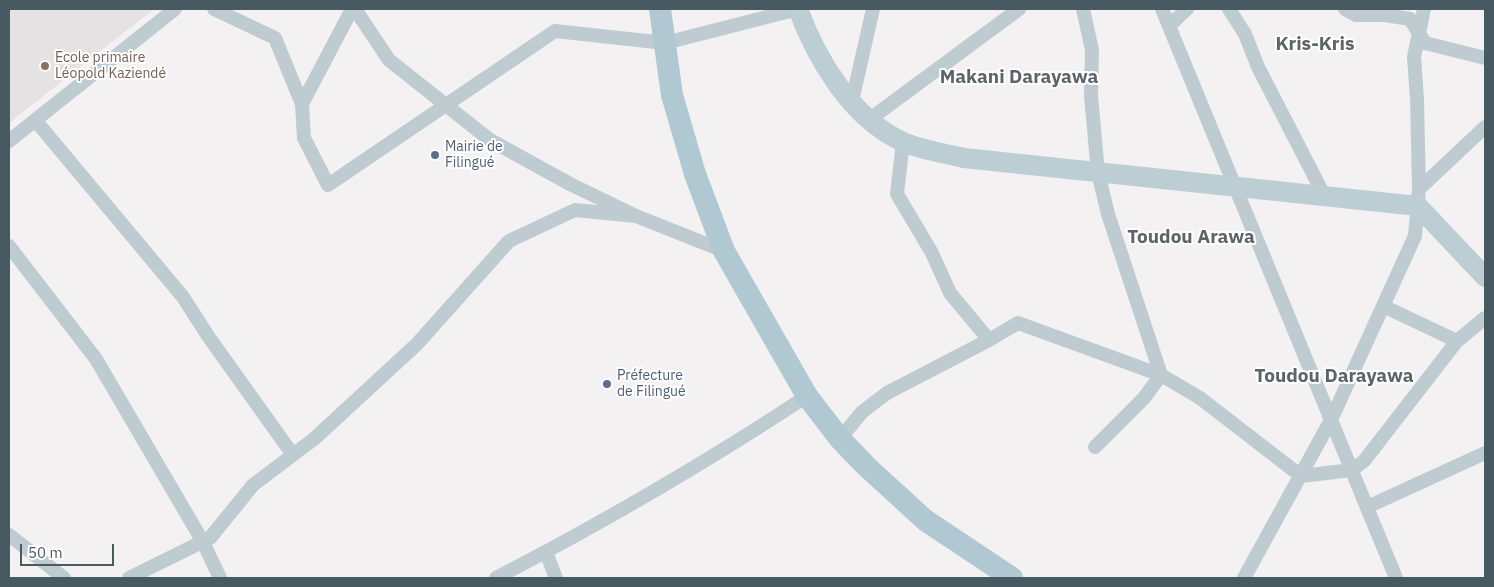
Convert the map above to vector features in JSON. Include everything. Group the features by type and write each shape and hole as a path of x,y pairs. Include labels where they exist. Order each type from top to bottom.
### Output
{"main road":[{"path":"660,9 672,95 695,174 724,251 807,396 840,439 866,466 925,520 1012,578"}],"street":[{"path":"9,141 176,9"},
{"path":"214,9 275,38 302,104 304,138 328,185 555,31 665,43 798,9 808,36 840,88 877,127 903,142 964,158 1325,197 1418,198 1485,127"},
{"path":"302,104 354,9 390,60 490,140 570,184 636,216 724,251"},
{"path":"852,101 873,9"},
{"path":"870,119 1019,9"},
{"path":"1083,9 1092,50 1091,96 1098,173 1108,214 1161,376"},
{"path":"1162,9 1396,578"},
{"path":"1169,26 1187,9"},
{"path":"1229,9 1245,34 1258,67 1325,197"},
{"path":"1345,9 1356,15 1385,15 1410,19 1424,43 1485,58"},
{"path":"1244,578 1331,420 1415,236 1418,198 1417,99 1414,57 1424,9"},
{"path":"35,120 183,297 208,336 293,454"},
{"path":"903,142 897,194 932,254 950,293 989,340"},
{"path":"1418,198 1485,277"},
{"path":"129,578 210,538 253,485 314,439 417,344 509,241 575,210 636,216"},
{"path":"9,246 96,359 204,542 220,578"},
{"path":"1383,306 1457,341"},
{"path":"840,439 862,412 887,393 1018,323 1161,376 1200,398 1301,476 1352,470 1364,461 1457,341 1485,318"},
{"path":"1095,447 1144,398 1161,376"},
{"path":"496,578 546,552 741,439 807,396"},
{"path":"1367,507 1485,453"},
{"path":"9,535 64,578"},
{"path":"546,552 556,578"}],"shaded area":[{"name":"Ecole primaire Léopold Kaziendé","path":"9,9 154,9 9,123"}],"place":[{"name":"Ecole primaire Léopold Kaziendé","path":"45,66"},
{"name":"Mairie de Filingué","path":"435,155"},
{"name":"Préfecture de Filingué","path":"607,384"}],"district":[{"name":"Kris-Kris","path":"1315,45"},
{"name":"Makani Darayawa","path":"1019,78"},
{"name":"Toudou Arawa","path":"1191,238"},
{"name":"Toudou Darayawa","path":"1334,377"}]}
